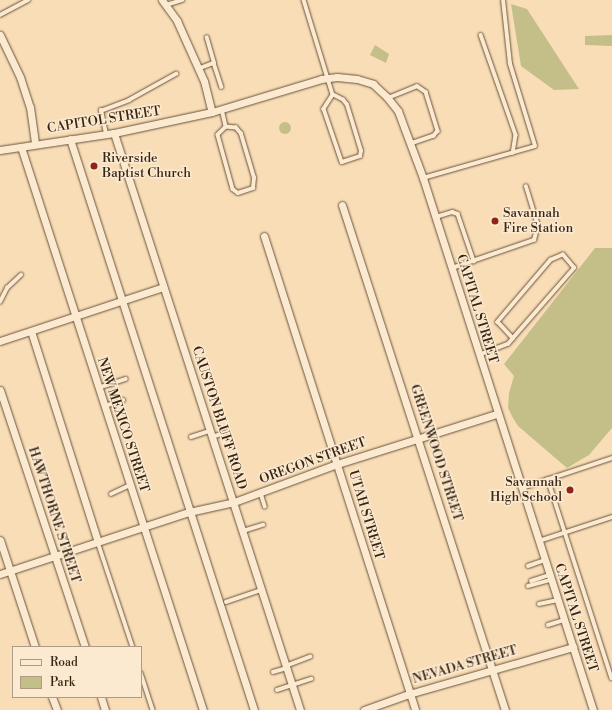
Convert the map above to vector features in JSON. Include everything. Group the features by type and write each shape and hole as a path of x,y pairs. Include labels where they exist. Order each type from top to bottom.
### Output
{"street":[{"path":"164,2 177,21 198,69 212,112"},
{"path":"0,35 20,77 30,107 35,143"},
{"name":"CAPITAL STREET","path":"212,112 326,78 357,79 373,84 388,98 398,111 423,178 478,355 594,710"},
{"name":"CAPITOL STREET","path":"0,150 35,143 114,133 212,112"},
{"name":"CAUSTON BLUFF ROAD","path":"114,133 300,710"},
{"path":"70,139 120,301 254,710"},
{"name":"NEW MEXICO STREET","path":"21,146 203,710"},
{"name":"GREENWOOD STREET","path":"342,205 505,710"},
{"name":"UTAH STREET","path":"264,236 415,710"},
{"path":"0,341 163,287"},
{"path":"31,330 98,542"},
{"name":"HAWTHORNE STREET","path":"0,390 85,646"},
{"name":"OREGON STREET","path":"0,574 189,512 234,502 337,464 418,437 497,414"},
{"path":"0,540 35,646"},
{"name":"NEVADA STREET","path":"364,710 409,694 573,647"},
{"path":"52,698 56,710"},
{"path":"101,698 105,710"}],"lane":[{"path":"0,15 28,0"},
{"path":"164,2 182,0"},
{"path":"304,0 326,78 333,95 343,100 347,105 361,151 360,156 342,162 324,109 333,95"},
{"path":"423,178 535,146 510,64 503,0"},
{"path":"481,35 516,135 513,153"},
{"path":"207,38 222,87"},
{"path":"198,69 214,63"},
{"path":"106,134 101,111 129,100 176,74"},
{"path":"388,98 417,86 426,92 438,131 434,136 410,144"},
{"path":"222,108 226,127"},
{"path":"226,127 236,128 241,134 254,178 253,188 238,193 233,189 218,135 226,127"},
{"path":"451,268 534,240 538,226 526,187"},
{"path":"435,217 452,212 458,214 474,261"},
{"path":"478,355 508,344 574,268 563,255 552,260 498,322 513,338"},
{"path":"0,302 7,288 21,275"},
{"path":"98,388 126,378"},
{"path":"104,406 123,400"},
{"path":"192,437 227,432"},
{"path":"522,488 612,458"},
{"path":"548,479 612,678"},
{"path":"111,494 130,485"},
{"path":"261,492 265,506"},
{"path":"539,541 612,517"},
{"path":"243,531 263,525"},
{"path":"98,542 133,646"},
{"path":"528,566 545,560"},
{"path":"531,581 551,578"},
{"path":"528,586 551,578"},
{"path":"226,602 262,590"},
{"path":"538,604 558,600"},
{"path":"548,625 564,620"},
{"path":"273,672 310,657"},
{"path":"142,676 153,710"},
{"path":"277,690 311,679"}],"green space":[{"path":"511,4 527,9 579,89 554,90 521,66"},
{"path":"612,35 612,46 585,45 585,36"},
{"path":"375,45 389,54 386,63 370,55"},
{"path":"283,122 287,122 291,128 287,134 283,134 279,130 279,126"},
{"path":"595,248 612,248 612,428 589,455 567,468 518,426 513,418 508,408 509,393 514,376 504,364"}],"place":[{"name":"Riverside Baptist Church","path":"94,166"},
{"name":"Savannah Fire Station","path":"495,221"},
{"name":"Savannah High School","path":"570,490"}]}
